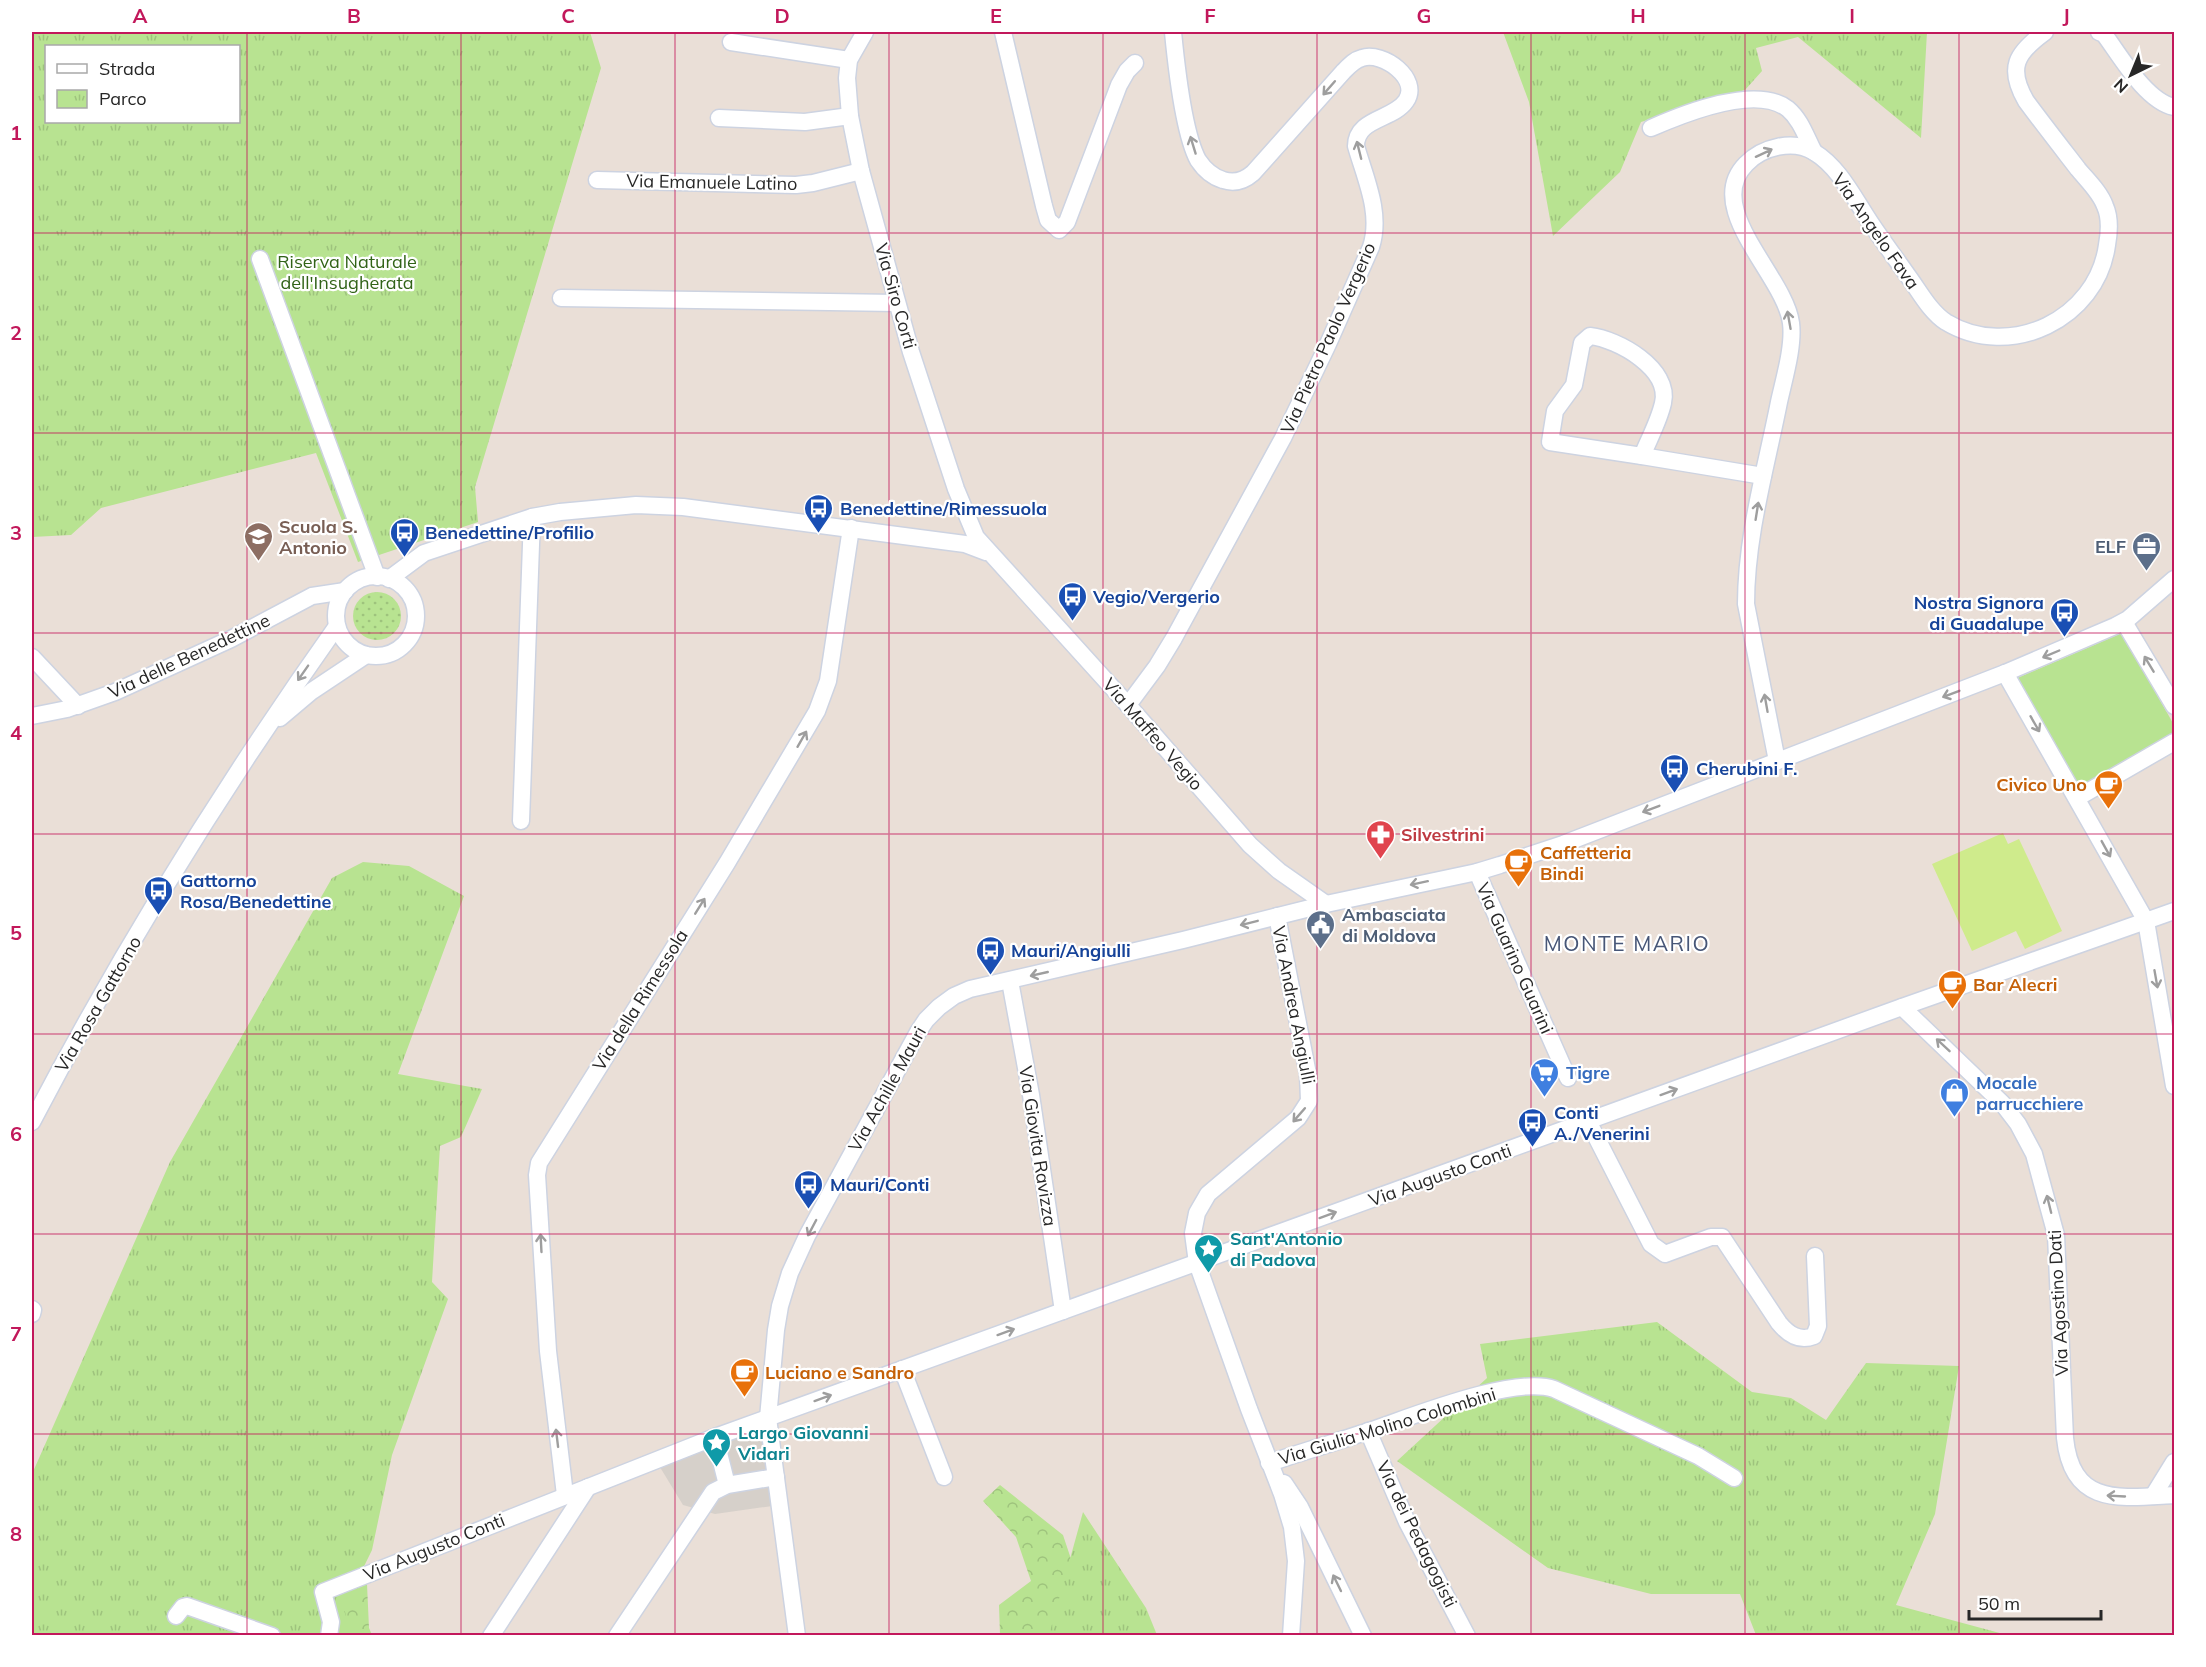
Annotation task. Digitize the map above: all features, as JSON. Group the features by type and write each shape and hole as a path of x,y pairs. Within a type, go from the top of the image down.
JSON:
{"street":[{"name":"Via Siro Corti","path":"865,32 849,60 847,78 850,116 861,171 897,303 956,489 976,537 989,554"},
{"path":"1004,32 1046,216 1059,230 1067,222 1119,86 1127,71 1135,63"},
{"name":"Via Pietro Paolo Vergerio","path":"1128,705 1157,666 1174,638 1283,438 1328,344 1375,233 1365,171 1356,146 1356,139 1361,130 1407,100 1407,84 1396,66 1380,58 1365,57 1357,60 1343,72 1254,173 1242,180 1228,181 1210,173 1196,155 1189,133 1173,32"},
{"name":"Via Angelo Fava","path":"1777,761 1746,604 1746,584 1763,477 1786,370 1791,322 1785,301 1738,218 1733,206 1732,188 1739,172 1764,151 1796,145 1814,152 1835,170 1920,293 1942,319 1972,333 2001,337 2028,334 2051,325 2075,308 2092,288 2105,259 2108,239 2105,206 2026,101 2018,86 2015,71 2019,56 2031,42 2045,32"},
{"path":"2102,32 2149,93 2161,102 2175,107"},
{"path":"731,42 849,60"},
{"path":"1651,128 1732,101 1757,99 1776,102 1787,108 1799,121 1814,152"},
{"path":"719,118 805,122 850,116"},
{"name":"Via Emanuele Latino","path":"597,180 802,185 861,171"},
{"path":"260,260 383,578"},
{"path":"561,298 897,303"},
{"path":"1642,456 1664,402 1659,377 1634,353 1600,338 1587,337 1581,344 1574,386 1555,411 1550,442 1763,477"},
{"path":"383,578 424,553 532,518 586,509 657,504 965,544 989,554"},
{"path":"521,821 532,518"},
{"name":"Via della Rimessola","path":"565,1496 548,1351 537,1175 539,1163 728,863 818,711 828,681 851,528"},
{"name":"Via Maffeo Vegio","path":"989,554 1128,705 1260,855 1298,886 1326,904"},
{"path":"383,578 401,585 410,596 416,613 414,627 404,645 391,653 383,656 366,655 350,646 337,626 338,604 345,591 361,579 383,578"},
{"name":"Via Achille Mauri","path":"797,1635 768,1418 777,1319 790,1272 849,1157 918,1032 931,1014 961,992 1326,904 1477,872 1561,838 1777,761 2005,673 2124,622 2175,579"},
{"name":"Via delle Benedettine","path":"32,716 78,706 116,692 231,639 312,596 345,591"},
{"path":"2124,622 2175,706"},
{"name":"Via Rosa Gattorno","path":"32,1122 95,1007 194,838 261,734 337,626"},
{"name":"Via Rosa Gattorno","path":"261,734 312,691 366,655"},
{"path":"32,657 78,706"},
{"path":"2005,673 2146,921 2174,1082"},
{"path":"2077,798 2175,742"},
{"name":"Via Guarino Guarini","path":"1477,872 1568,1078"},
{"name":"Via Augusto Conti","path":"329,1635 331,1622 323,1592 715,1437 1902,1007 2175,911"},
{"name":"Via Andrea Angiulli","path":"1269,1463 1197,1263 1194,1226 1204,1199 1214,1187 1298,1118 1309,1101 1308,1074 1277,916"},
{"name":"Via Giovita Ravizza","path":"1010,981 1031,1095 1063,1311"},
{"name":"Via Agostino Dati","path":"1902,1007 2002,1103 2018,1124 2034,1154 2056,1235 2065,1438 2072,1467 2085,1483 2103,1496 2175,1495"},
{"path":"1588,1121 1641,1228 1655,1249 1668,1253 1712,1237 1722,1237 1779,1323 1789,1333 1800,1338 1814,1336 1818,1326 1815,1256"},
{"path":"902,1369 944,1478"},
{"name":"Via Giulia Molino Colombini","path":"1269,1463 1449,1403 1514,1387 1540,1385 1554,1389 1698,1456 1734,1478"},
{"name":"Via dei Pedagogisti","path":"1368,1431 1407,1522 1467,1635"},
{"path":"715,1437 727,1485"},
{"path":"2152,1496 2175,1462"},
{"path":"1269,1463 1282,1494 1294,1538 1296,1574 1291,1635"},
{"path":"1269,1463 1300,1507 1363,1635"},
{"path":"617,1635 713,1492 727,1485 776,1477"},
{"path":"491,1635 588,1487"},
{"path":"176,1616 183,1607 189,1606 272,1635"}],"green space":[{"name":"Riserva Naturale dell'Insugherata","path":"32,32 590,32 601,68 475,487 478,522 358,562 316,453 101,508 71,535 32,537"},
{"path":"1503,32 1927,32 1921,138 1798,37 1756,48 1762,71 1745,90 1641,122 1620,172 1553,236 1529,102"},
{"path":"372,592 382,592 394,599 401,611 401,621 394,633 382,640 372,640 357,629 353,621 353,611 364,596"},
{"path":"2122,633 2174,725 2174,736 2080,789 2015,679"},
{"path":"2003,833 2008,844 2019,839 2062,931 2025,949 2016,931 1972,951 1932,864"},
{"path":"363,862 409,866 464,896 398,1074 482,1089 461,1137 440,1146 432,1282 448,1299 392,1455 372,1550 344,1607 352,1635 32,1636 32,1474 170,1162 332,878"},
{"path":"1657,1322 1752,1392 1791,1398 1826,1420 1866,1363 1959,1366 1935,1514 1896,1605 2007,1635 1756,1635 1740,1594 1651,1594 1548,1568 1397,1461 1487,1378 1480,1344"},
{"path":"1000,1485 1063,1535 1083,1595 1076,1635 1000,1635 999,1605 1031,1581 1016,1537 983,1501"},
{"path":"1083,1512 1146,1608 1157,1635 1049,1635"},
{"path":"367,1584 369,1628 372,1635 337,1635 334,1597"}],"shaded area":[{"name":"Largo Giovanni Vidari","path":"768,1418 779,1505 715,1514 683,1505 655,1459"}],"place":[{"name":"Benedettine/Rimessuola","path":"819,534"},
{"name":"Benedettine/Profilio","path":"404,558"},
{"name":"Scuola S. Antonio","path":"258,562"},
{"name":"ELF","path":"2147,572"},
{"name":"Vegio/Vergerio","path":"1072,622"},
{"name":"Nostra Signora di Guadalupe","path":"2065,638"},
{"name":"Cherubini F.","path":"1675,794"},
{"name":"Civico Uno","path":"2108,810"},
{"name":"Silvestrini","path":"1380,860"},
{"name":"Caffetteria Bindi","path":"1519,888"},
{"name":"Gattorno Rosa/Benedettine","path":"159,916"},
{"name":"Ambasciata di Moldova","path":"1321,950"},
{"name":"Mauri/Angiulli","path":"990,976"},
{"name":"Bar Alecri","path":"1952,1010"},
{"name":"Tigre","path":"1545,1098"},
{"name":"Mocale parrucchiere","path":"1955,1118"},
{"name":"Conti A./Venerini","path":"1533,1148"},
{"name":"Mauri/Conti","path":"809,1210"},
{"name":"Sant'Antonio di Padova","path":"1209,1274"},
{"name":"Luciano e Sandro","path":"744,1398"},
{"name":"Largo Giovanni Vidari","path":"717,1468"}],"district":[{"name":"MONTE MARIO","path":"1627,943"}]}
